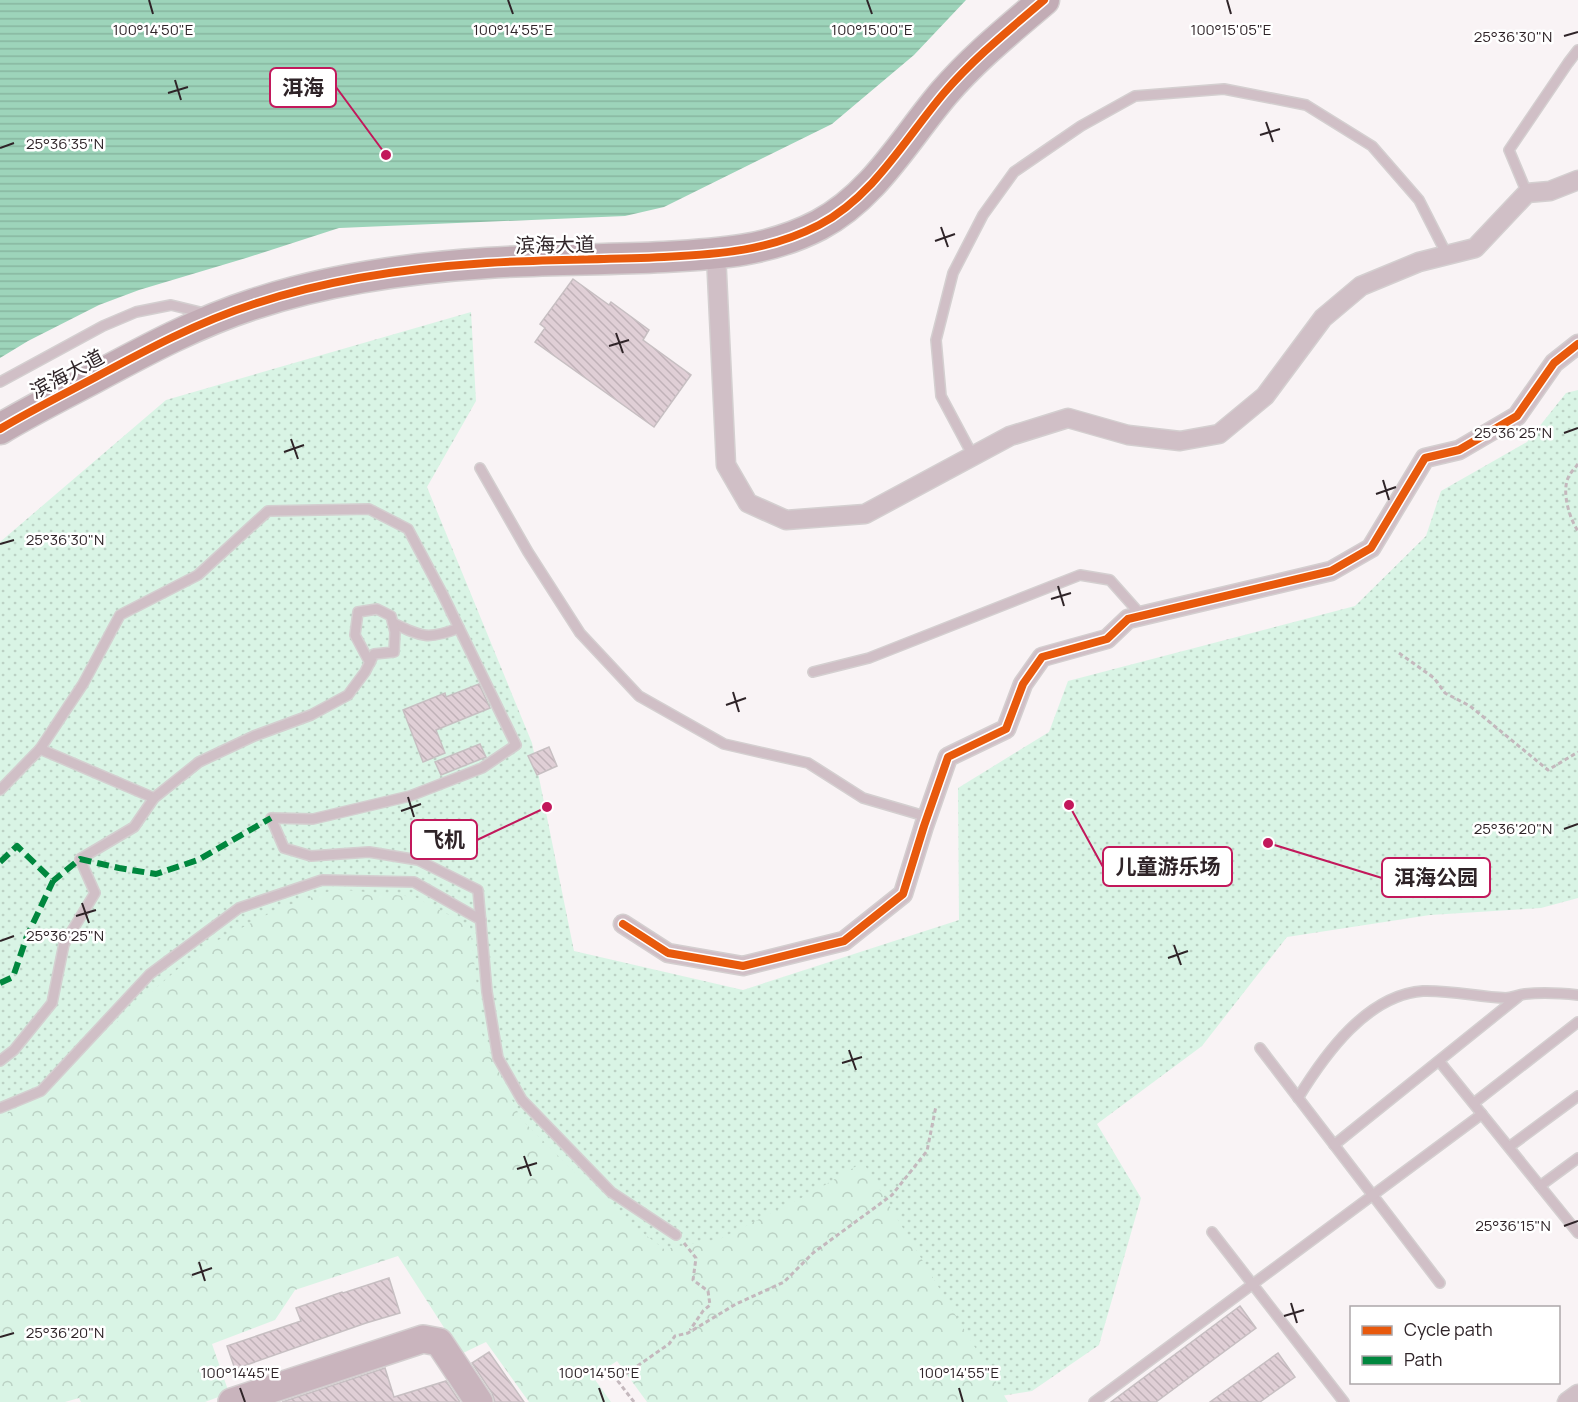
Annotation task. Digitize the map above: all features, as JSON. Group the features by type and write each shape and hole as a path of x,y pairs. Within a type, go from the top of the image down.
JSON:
{"main road":[{"name":"滨海大道","path":"0,429 157,344 219,316 291,293 397,272 488,263 716,254 775,244 810,230 839,213 868,187 888,166 924,118 964,71 1044,0"}],"street":[{"path":"716,254 726,465 748,503 786,520 865,514 1010,436 1068,418 1128,435 1180,441 1219,434 1265,396 1323,318 1361,286 1419,262 1475,248 1527,193 1550,191 1578,180"},
{"path":"623,924 668,953 743,966 844,941 903,894 948,757 1006,729 1023,684 1042,657 1107,639 1128,619 1331,571 1371,548 1425,458 1460,450 1517,416 1554,363 1578,344"},
{"path":"232,1402 423,1339 439,1342 479,1402"},
{"path":"1567,1402 1578,1394"}],"lane":[{"path":"1527,193 1509,150 1578,50"},
{"path":"973,456 941,396 936,339 953,273 983,215 1014,172 1081,126 1135,96 1224,89 1306,105 1372,146 1419,200 1447,255"},
{"path":"0,382 103,326 136,312 171,305 219,316"},
{"path":"480,468 528,552 580,633 639,696 724,744 808,763 863,798 928,817"},
{"path":"0,790 40,749 83,684 120,615 198,575 268,511 369,509 408,529 442,592 516,745 482,768 410,796 314,819 271,818 284,848 311,856 369,852 418,860 478,890 487,992 498,1058 522,1100 611,1192 676,1235"},
{"path":"813,672 869,658 1080,575 1110,580 1143,616"},
{"path":"0,1061 14,1050 52,1003 64,944 95,893 80,859 134,827 154,798 199,762 254,736 311,715 348,695 365,672 370,663 374,654 394,652 395,632 391,616 378,609 358,612 355,635 370,663"},
{"path":"393,623 417,635 439,636 459,628"},
{"path":"40,749 154,798"},
{"path":"0,1108 41,1090 150,974 239,908 322,880 414,882 481,920"},
{"path":"1298,1098 1320,1065 1345,1034 1369,1013 1398,997 1426,991 1506,998 1522,994 1544,993 1578,995"},
{"path":"1334,1145 1522,994"},
{"path":"1474,1103 1578,1022"},
{"path":"1260,1048 1440,1283"},
{"path":"1439,1061 1578,1232"},
{"path":"1509,1147 1578,1096"},
{"path":"1094,1402 1482,1114"},
{"path":"1540,1186 1578,1158"},
{"path":"1212,1232 1344,1402"}],"path":[{"path":"1578,464 1568,477 1565,498 1573,524 1578,531"},
{"path":"1399,653 1434,678 1444,693 1470,706 1548,770 1578,752"},
{"path":"634,1402 617,1380 669,1344 675,1336 688,1333 736,1304 784,1282 813,1253 892,1195 927,1151 936,1106"},
{"path":"676,1235 696,1258 693,1280 708,1291 710,1305 688,1333"}],"green space":[{"path":"471,312 476,401 427,487 532,743 574,951 743,990 959,920 958,788 1049,732 1068,681 1355,606 1426,536 1441,491 1527,442 1566,393 1578,390 1578,898 1541,908 1430,915 1287,937 1202,1046 1097,1124 1141,1198 1099,1345 1032,1391 963,1402 514,1205 0,1216 0,542 166,400"},
{"path":"336,889 415,897 470,926 483,1038 521,1119 614,1211 664,1249 720,1239 815,1191 863,1162 1008,1402 647,1402 617,1361 593,1377 611,1402 529,1402 486,1342 461,1354 398,1256 295,1290 275,1320 212,1344 229,1393 205,1402 81,1402 79,1398 65,1402 0,1402 0,1118 49,1091 111,1027 201,949 278,909"}],"shaded area":[{"path":"0,0 966,0 914,55 832,124 664,207 625,216 339,228 139,290 99,305 0,358"}],"building":[{"path":"573,279 609,305 611,302 649,330 643,340 691,375 654,427 535,342 545,328 540,324"},
{"path":"479,684 490,708 436,730 445,753 423,762 403,710 445,693 446,697"},
{"path":"480,744 486,757 441,775 435,762"},
{"path":"549,747 557,766 537,775 528,756"},
{"path":"389,1278 400,1313 235,1369 227,1346 301,1321 296,1308"},
{"path":"1240,1306 1256,1328 1156,1402 1111,1402"},
{"path":"489,1352 524,1402 495,1402 492,1393 472,1363"},
{"path":"1278,1353 1295,1377 1260,1402 1210,1402"},
{"path":"385,1368 394,1397 446,1381 460,1402 282,1402"}],"marked path":[{"path":"0,862 17,846 53,881 80,859 156,874 198,860 271,818"},
{"path":"0,983 13,977 27,936 53,881"}],"cycle path":[{"path":"0,429 173,337 233,311 282,295 369,276 458,265 664,257 744,250 800,234 839,213 856,199 888,165 955,80 1044,0"},
{"path":"623,924 668,953 743,966 844,941 903,894 948,757 1006,729 1023,684 1042,657 1107,639 1128,619 1331,571 1371,548 1425,458 1459,450 1517,416 1554,363 1578,344"}],"place":[{"name":"洱海","path":"386,155"},
{"name":"儿童游乐场","path":"1069,805"},
{"name":"飞机","path":"547,807"},
{"name":"洱海公园","path":"1268,843"}]}
